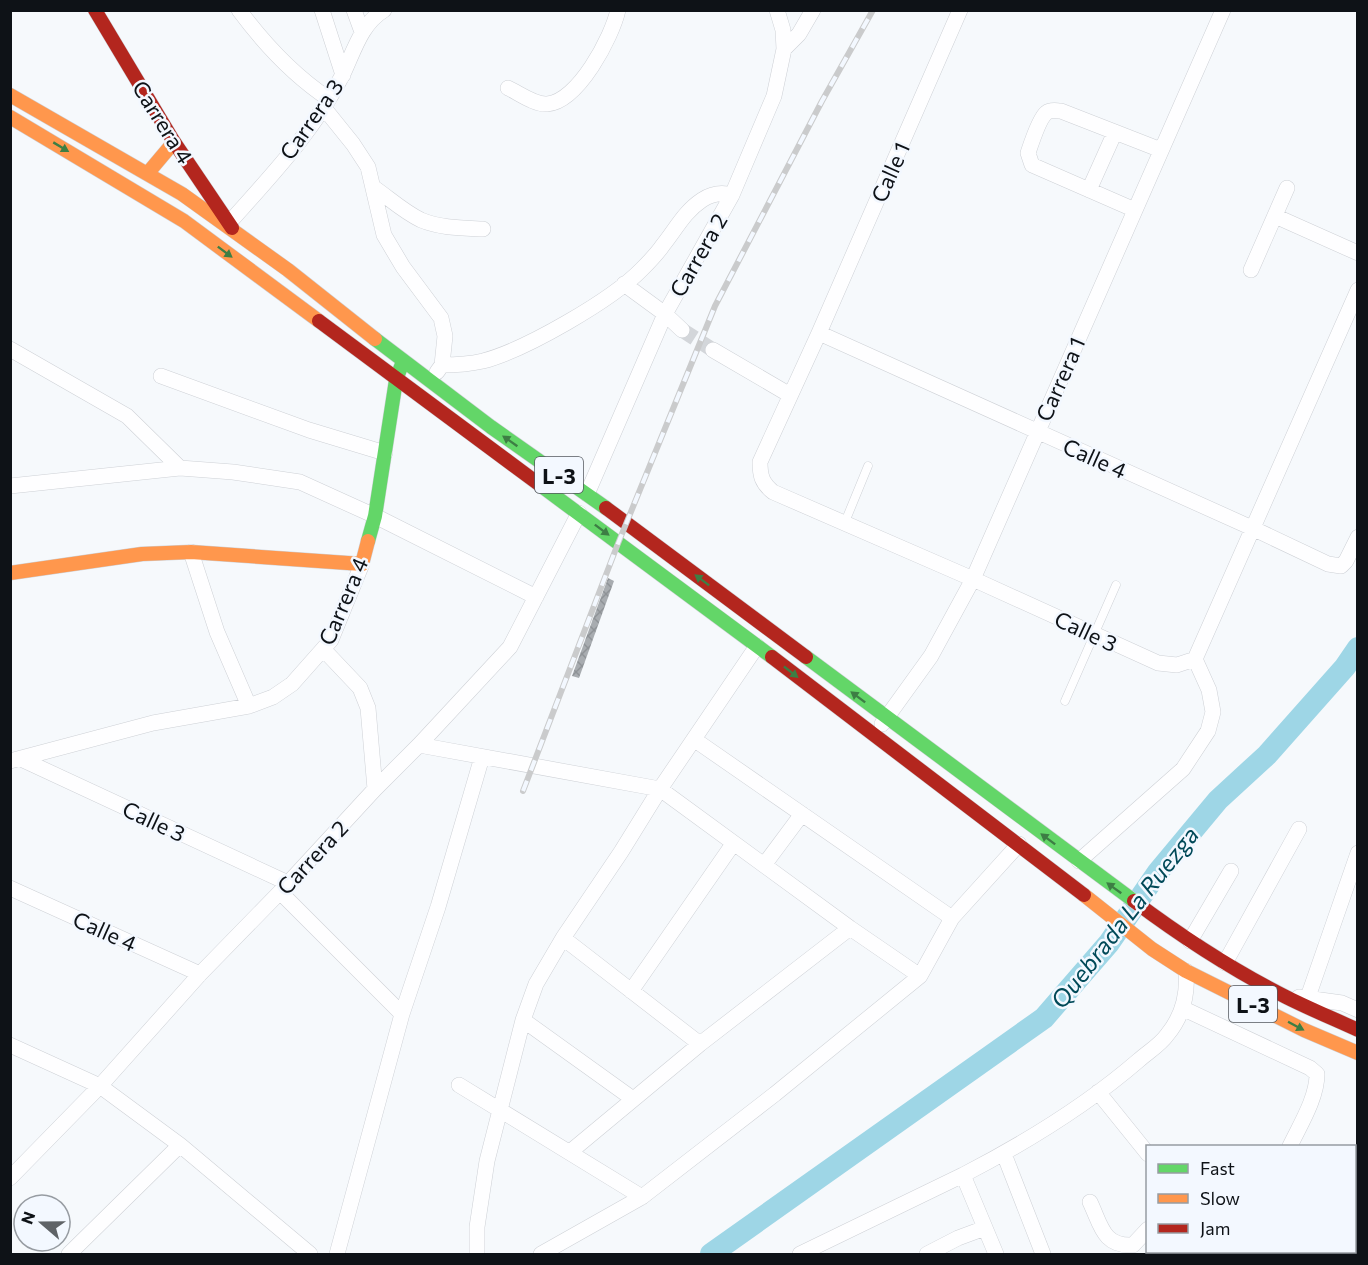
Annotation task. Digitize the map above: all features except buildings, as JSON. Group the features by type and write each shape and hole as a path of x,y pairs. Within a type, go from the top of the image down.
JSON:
{"main road":[{"name":"Carrera 4","path":"95,10 174,142 232,228"},
{"name":"L-3","path":"10,95 182,194 232,228 491,427 587,494 1095,874 1168,926 1226,963 1286,997 1358,1029"},
{"name":"L-3","path":"12,122 184,221 758,646 1019,844 1152,949 1186,971 1304,1030 1358,1053"},
{"path":"147,174 174,142"},
{"path":"184,221 182,194 185,157"},
{"name":"Carrera 4","path":"362,564 375,516 396,380 403,361"},
{"path":"10,573 142,554 191,552 362,564"}],"street":[{"path":"239,10 255,32 289,69 326,104 368,167 384,235 403,267 441,318 445,336 442,365 420,397"},
{"path":"322,10 343,75"},
{"path":"354,10 362,32"},
{"name":"Carrera 3","path":"232,228 326,104 343,75 362,32 373,17 384,10"},
{"path":"508,88 544,105 557,103 573,90 592,66 615,22 618,10"},
{"name":"Carrera 2","path":"587,494 665,314 732,195 774,96 784,49 783,30 777,10"},
{"path":"784,49 799,34 813,10"},
{"name":"Calle 1","path":"819,333 960,10"},
{"name":"Carrera 1","path":"875,736 931,656 973,579 1036,431 1223,10"},
{"path":"1135,210 1032,165 1028,153 1040,122 1045,113 1052,110 1061,111 1161,150"},
{"path":"1089,190 1115,132"},
{"path":"373,187 422,220 448,227 483,229"},
{"path":"1251,270 1287,188"},
{"path":"442,365 482,361 511,350 559,326 640,271 663,246 683,216 703,200 720,193 732,195"},
{"path":"1275,216 1358,253"},
{"path":"624,284 665,314 682,330"},
{"path":"1079,861 1182,770 1208,732 1213,712 1209,690 1195,659 1358,290"},
{"name":"Calle 3","path":"819,333 760,462 760,474 764,484 773,492 845,522 1158,663 1177,665 1195,659"},
{"name":"Calle 4","path":"819,333 1336,566 1341,566 1346,561 1358,537"},
{"path":"10,349 127,416 180,468"},
{"path":"713,350 790,395"},
{"path":"161,376 309,430 385,453"},
{"path":"10,486 180,468 233,472 300,482 375,516 536,597"},
{"name":"Carrera 2","path":"10,1178 100,1086 200,974 510,647 579,513"},
{"path":"191,552 218,632 249,706"},
{"name":"Carrera 4","path":"16,760 153,723 249,706 273,697 292,684 331,640 362,564"},
{"path":"477,1254 478,1216 487,1161 523,1020 536,984 563,938 660,789 758,646"},
{"path":"324,650 360,688 368,708 375,789"},
{"path":"695,740 952,918"},
{"path":"419,745 660,789 733,844 920,976"},
{"path":"337,1254 402,1014 438,907 482,757"},
{"name":"Calle 3","path":"16,760 284,887"},
{"path":"764,866 802,814"},
{"path":"1226,963 1299,829"},
{"path":"631,991 733,844"},
{"path":"541,1254 642,1197 775,1094 920,976 952,918 1019,844"},
{"path":"1308,998 1358,853"},
{"path":"1190,940 1231,871"},
{"path":"284,887 402,1014"},
{"name":"Calle 4","path":"10,888 200,974"},
{"path":"570,1152 700,1044 850,928"},
{"path":"563,938 700,1044"},
{"path":"800,1254 1004,1154 1114,1082 1166,1036 1186,996 1186,971"},
{"path":"1286,997 1342,1003 1358,1010"},
{"path":"1182,1008 1310,1068 1317,1074 1314,1093 1290,1145"},
{"path":"523,1020 633,1099"},
{"path":"10,1045 100,1086 180,1146 310,1254"},
{"path":"459,1085 642,1197"},
{"path":"1098,1092 1146,1152"},
{"path":"69,1254 180,1146"},
{"path":"1004,1154 1043,1254"},
{"path":"963,1174 996,1254"},
{"path":"1090,1202 1109,1240 1121,1246 1133,1245 1146,1231"},
{"path":"927,1254 958,1238 985,1228"}],"lane":[{"path":"845,522 868,466"},
{"path":"1065,701 1116,585"}],"waterway":[{"name":"Quebrada La Ruezga","path":"711,1254 1044,1018 1109,943 1158,872 1218,800 1267,755 1345,667 1358,648"}],"tunnel":[{"path":"682,330 713,350"}],"railway":[{"path":"523,791 617,546 715,306 822,101 873,10"}],"traffic: fast":[{"path":"375,339 491,427 606,508"},
{"path":"368,541 375,516 396,380 402,364"},
{"path":"540,485 772,657"},
{"path":"806,657 1134,901"}],"traffic: slow":[{"path":"10,95 182,194 288,270 375,339"},
{"path":"10,117 184,221 319,321"},
{"path":"147,174 174,142"},
{"path":"10,573 142,554 191,552 362,564 368,541"},
{"path":"1084,895 1152,949 1186,971 1304,1030 1358,1053"}],"traffic: jam":[{"path":"95,10 174,142 232,228"},
{"path":"319,321 540,485"},
{"path":"606,508 806,657"},
{"path":"772,657 1084,895"},
{"path":"1134,901 1189,940 1247,976 1358,1030"}]}
